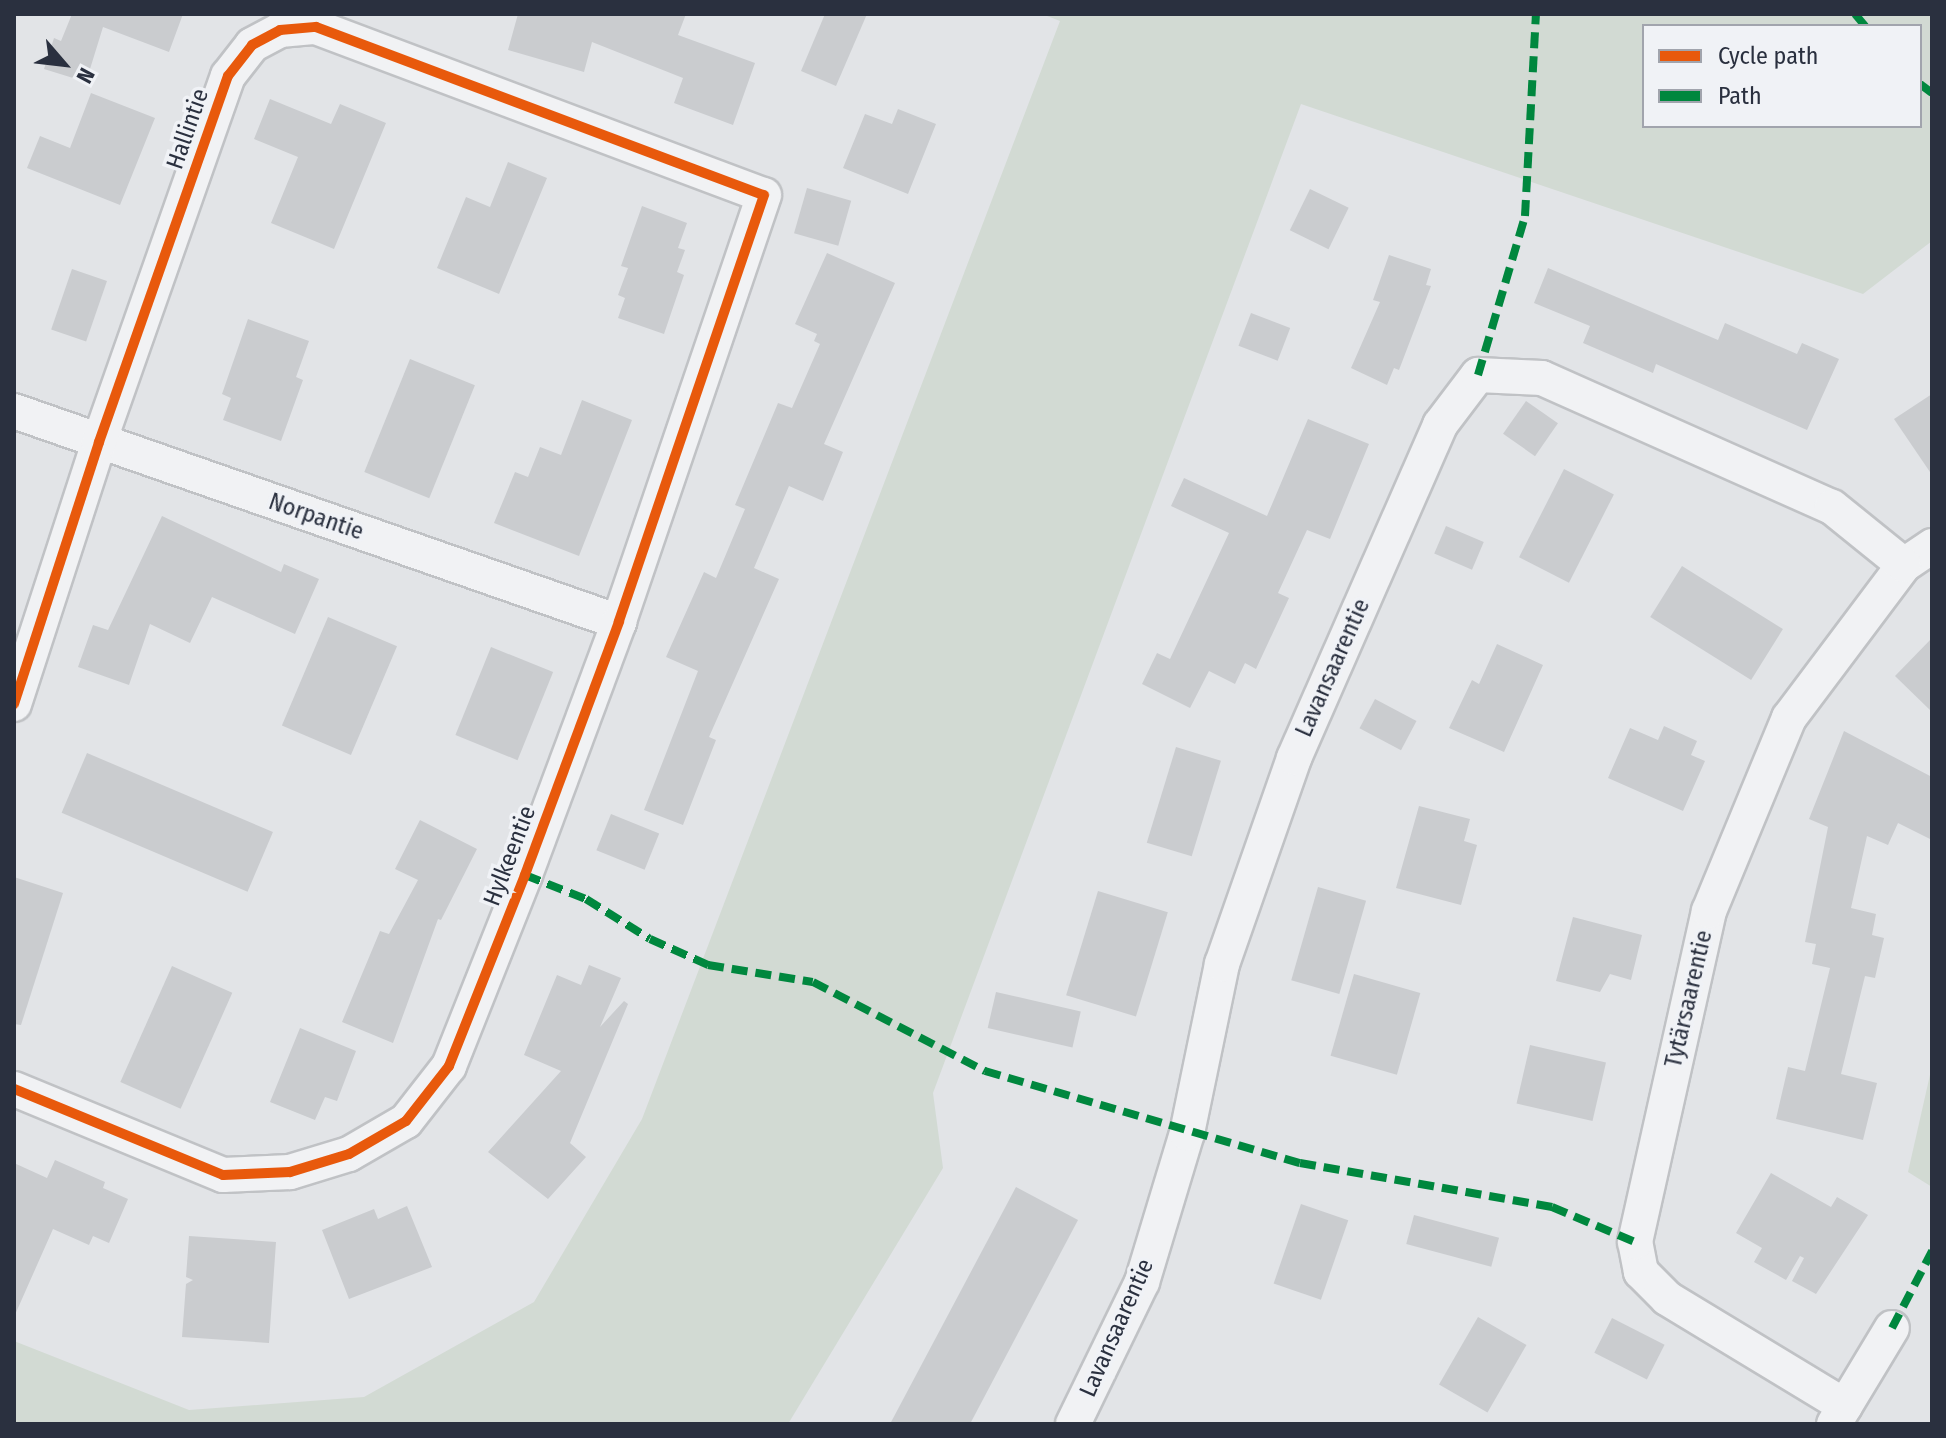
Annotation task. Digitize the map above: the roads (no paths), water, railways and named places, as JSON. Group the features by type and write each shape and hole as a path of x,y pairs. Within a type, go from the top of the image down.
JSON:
{"street":[{"name":"Hallintie","path":"14,704 99,442 228,76 252,45 280,30 316,27 764,195"},
{"name":"Hylkeentie","path":"14,1089 223,1175 290,1172 349,1154 406,1121 449,1066 619,622 764,195"},
{"name":"Lavansaarentie","path":"1073,1424 1142,1282 1187,1133 1222,964 1294,758 1440,425 1478,375 1542,378 1832,507 1918,556"},
{"name":"Norpantie","path":"14,411 619,622"},
{"name":"Tytärsaarentie","path":"1839,1415 1667,1298 1641,1272 1635,1242 1709,911 1789,718 1918,556"},
{"path":"1839,1415 1892,1328"}]}
